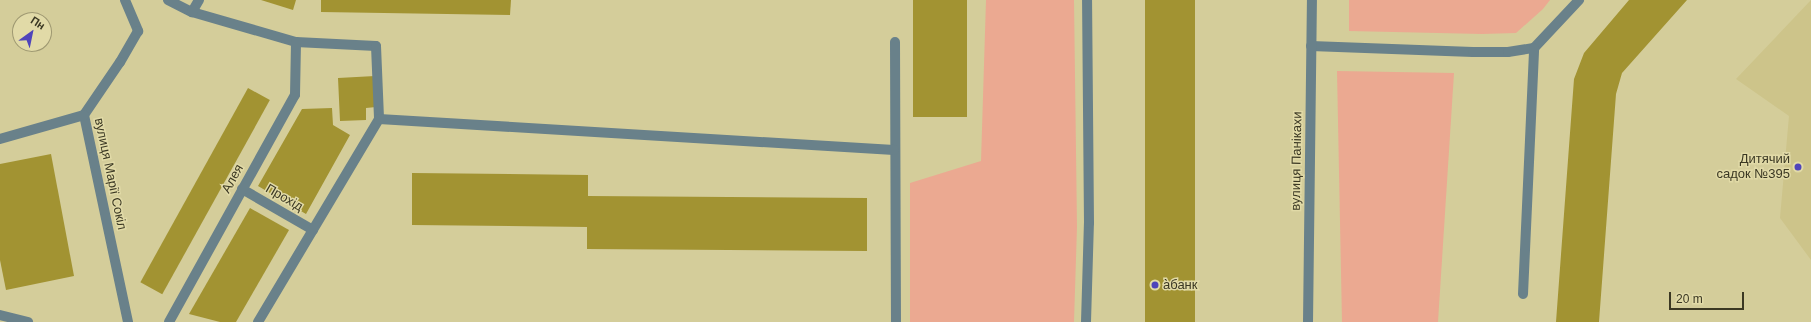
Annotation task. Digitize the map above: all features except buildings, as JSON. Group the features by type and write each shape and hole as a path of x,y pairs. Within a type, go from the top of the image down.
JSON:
{"street":[{"name":"вулиця Марії Сокіл","path":"125,0 138,31 120,62 84,114 128,322"},
{"path":"168,0 192,12 296,42 376,46 379,119 258,322"},
{"path":"192,12 199,0"},
{"path":"1086,322 1089,223 1087,0"},
{"name":"вулиця Панікахи","path":"1308,322 1312,0"},
{"path":"1311,46 1480,52 1508,52 1534,48 1579,0"},
{"name":"Алея","path":"169,322 295,95 296,42"},
{"path":"895,42 894,150 896,322"},
{"path":"1523,294 1534,48"},
{"path":"0,139 84,114"},
{"path":"379,119 894,150"},
{"name":"Прохід","path":"242,189 313,230"},
{"path":"0,315 28,322"}],"shaded area":[{"path":"986,0 1074,0 1077,227 1074,322 910,322 910,183 981,161"},
{"path":"1349,0 1550,0 1543,9 1516,33 1482,34 1349,31"},
{"name":"Дитячий садок №395","path":"1811,0 1811,260 1780,218 1789,116 1736,79"},
{"path":"1337,71 1454,73 1438,322 1342,322"}],"place":[{"name":"Дитячий садок №395","path":"1798,167"},
{"name":"а̀банк","path":"1155,285"}]}
